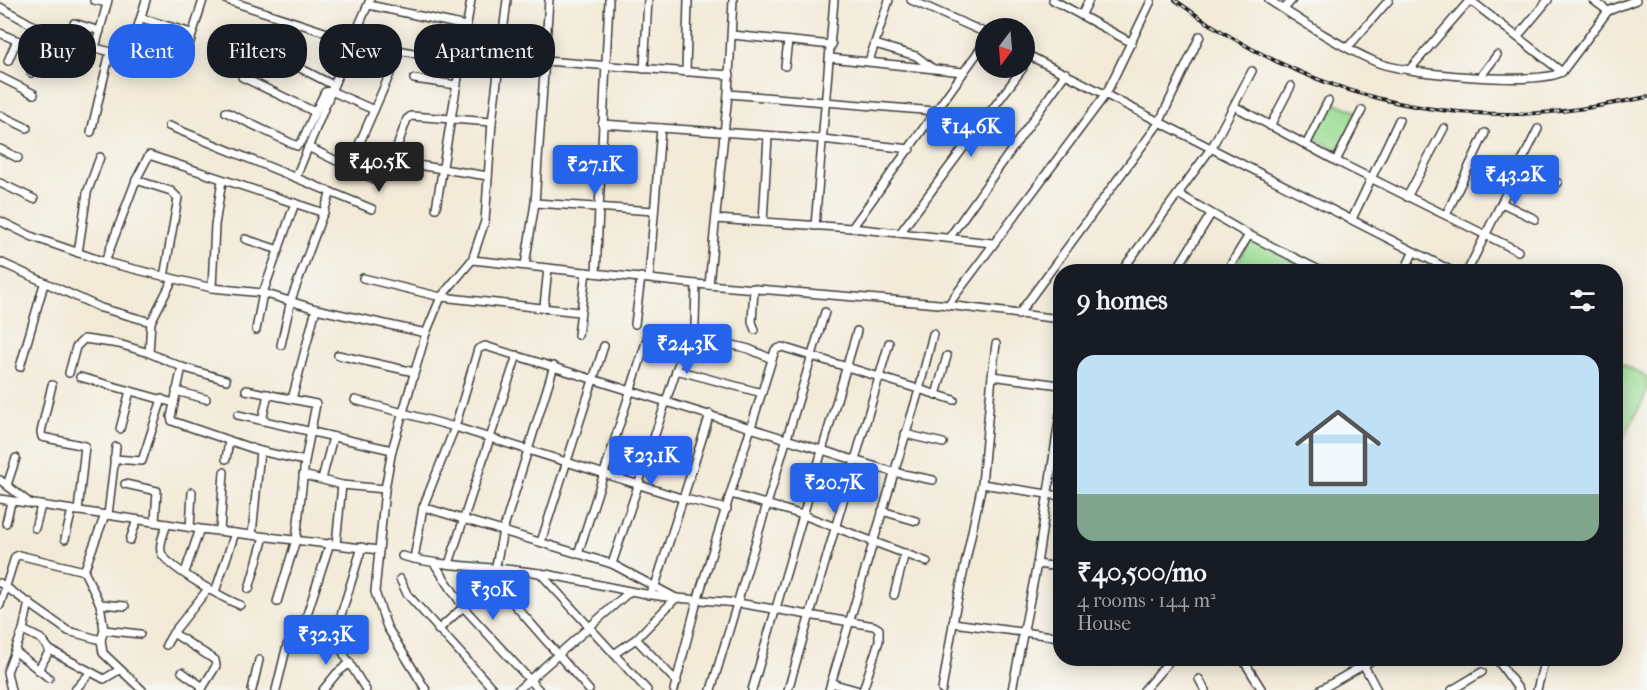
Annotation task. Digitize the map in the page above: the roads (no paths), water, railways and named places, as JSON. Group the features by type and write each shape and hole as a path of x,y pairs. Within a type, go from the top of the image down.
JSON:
{"street":[{"path":"93,0 107,2 95,48 108,51"},
{"path":"139,24 146,0"},
{"path":"195,24 203,0"},
{"path":"466,24 471,0"},
{"path":"503,24 505,0"},
{"path":"547,24 549,0"},
{"path":"596,273 609,0"},
{"path":"644,69 648,0"},
{"path":"686,72 688,0"},
{"path":"709,285 730,75 733,0"},
{"path":"816,226 834,0"},
{"path":"869,61 889,0"},
{"path":"911,0 975,28"},
{"path":"1053,0 1132,43"},
{"path":"1082,15 1089,0"},
{"path":"1269,0 1348,48 1377,62 1410,69 1521,78 1555,76 1562,72 1608,11 1636,0"},
{"path":"1284,9 1292,0"},
{"path":"1348,48 1389,0"},
{"path":"1410,69 1470,0 1562,72"},
{"path":"1518,36 1548,0"},
{"path":"1593,0 1608,11"},
{"path":"231,1 319,30"},
{"path":"948,305 1106,94 1151,1"},
{"path":"360,24 370,2 458,24"},
{"path":"0,8 30,24"},
{"path":"141,18 161,24"},
{"path":"74,23 100,31"},
{"path":"0,33 17,40 8,62"},
{"path":"732,35 832,45"},
{"path":"1055,264 1159,123 1200,36"},
{"path":"785,66 788,41"},
{"path":"875,44 916,56 932,68"},
{"path":"1482,76 1497,55"},
{"path":"852,228 975,56"},
{"path":"830,58 963,72"},
{"path":"1035,58 1437,264"},
{"path":"91,132 108,60"},
{"path":"555,62 730,75"},
{"path":"1126,264 1212,147 1252,70"},
{"path":"949,238 1066,73"},
{"path":"307,74 374,110"},
{"path":"0,77 34,94"},
{"path":"244,78 315,112"},
{"path":"297,177 336,78"},
{"path":"349,167 388,78"},
{"path":"436,207 453,119 458,78"},
{"path":"426,690 387,627 375,592 385,489 392,450 426,333 441,297 472,260 485,221 497,78"},
{"path":"525,265 535,203 544,78"},
{"path":"900,233 1015,78"},
{"path":"414,79 457,85"},
{"path":"1270,126 1291,86"},
{"path":"226,112 297,146 302,141 325,92 332,88"},
{"path":"728,94 826,100 935,111"},
{"path":"1306,145 1328,101"},
{"path":"1234,106 1336,161 1518,251"},
{"path":"1336,161 1362,110"},
{"path":"0,115 27,128"},
{"path":"308,147 378,181 387,175 407,119 411,116 492,122"},
{"path":"1352,219 1399,120"},
{"path":"602,124 822,139 910,149"},
{"path":"169,126 372,209"},
{"path":"635,324 645,277 654,211 661,128"},
{"path":"1407,197 1444,128"},
{"path":"1471,264 1538,129"},
{"path":"1446,215 1485,133"},
{"path":"763,222 768,136"},
{"path":"0,149 18,158"},
{"path":"105,262 136,180 149,155 324,213"},
{"path":"78,253 87,192 100,157"},
{"path":"391,161 488,176"},
{"path":"1520,165 1558,183"},
{"path":"136,180 171,191 178,198 164,277"},
{"path":"212,288 215,225 222,181"},
{"path":"0,183 34,199"},
{"path":"282,345 291,300 331,192"},
{"path":"1178,194 1249,235 1307,264"},
{"path":"256,330 263,293 295,203"},
{"path":"535,203 654,211"},
{"path":"1502,203 1535,219"},
{"path":"1180,264 1211,213"},
{"path":"716,219 852,228 993,243"},
{"path":"0,221 33,237 105,262 212,288 263,293 316,309 426,333"},
{"path":"1231,264 1249,235"},
{"path":"245,239 279,250"},
{"path":"1408,264 1413,253"},
{"path":"472,260 696,284 948,305 1053,318"},
{"path":"0,262 101,308 151,322"},
{"path":"1018,315 1053,267"},
{"path":"544,306 548,268"},
{"path":"578,335 585,272"},
{"path":"363,278 441,297 544,306 579,312"},
{"path":"149,354 151,322 173,279"},
{"path":"20,367 44,284"},
{"path":"695,324 696,284"},
{"path":"754,288 752,322 754,330"},
{"path":"292,399 316,309"},
{"path":"711,690 825,312"},
{"path":"752,690 857,331"},
{"path":"578,554 650,333"},
{"path":"856,690 830,686 919,390 933,334"},
{"path":"69,373 76,347 84,339 119,344 226,380"},
{"path":"709,339 749,348 772,359"},
{"path":"612,564 686,341"},
{"path":"788,690 889,343"},
{"path":"942,690 953,623 982,484 996,344"},
{"path":"414,559 423,507 455,427 478,349 484,346 893,472 933,480"},
{"path":"541,542 604,346"},
{"path":"674,690 697,601 775,350 782,347 954,400"},
{"path":"338,355 414,372"},
{"path":"449,564 517,356"},
{"path":"936,395 947,356"},
{"path":"438,630 493,580 503,531 554,366"},
{"path":"182,367 171,417 175,423 260,451 305,461"},
{"path":"676,370 762,393"},
{"path":"992,376 1053,384"},
{"path":"80,377 174,403"},
{"path":"52,385 41,432 42,437 85,446 75,511 65,539"},
{"path":"176,390 206,399"},
{"path":"246,390 316,404 305,461 296,540 278,602"},
{"path":"120,429 130,391"},
{"path":"262,421 268,394"},
{"path":"114,459 142,462 162,399"},
{"path":"355,400 567,460 639,485 727,510"},
{"path":"648,595 655,586 681,498 710,414"},
{"path":"238,415 392,450"},
{"path":"905,434 943,443"},
{"path":"321,479 333,437"},
{"path":"226,459 229,441"},
{"path":"116,447 107,515 84,571 100,604 104,630 101,640 103,653 142,690"},
{"path":"252,535 260,451"},
{"path":"7,485 16,458"},
{"path":"1012,690 1053,470"},
{"path":"220,531 224,472"},
{"path":"303,475 342,485 385,489"},
{"path":"0,480 32,505"},
{"path":"125,484 157,490 154,522"},
{"path":"982,484 1053,495"},
{"path":"303,627 333,543 342,485"},
{"path":"190,528 192,492"},
{"path":"731,494 803,514 927,562"},
{"path":"0,499 190,528 379,550"},
{"path":"6,523 11,502"},
{"path":"35,528 41,506"},
{"path":"423,507 612,564 676,598"},
{"path":"882,511 916,521"},
{"path":"130,540 137,520"},
{"path":"167,524 160,546 162,555 211,591 240,605"},
{"path":"185,572 200,529"},
{"path":"166,645 173,633 211,591 235,534"},
{"path":"249,590 264,537"},
{"path":"362,688 334,638 363,547"},
{"path":"894,595 905,553"},
{"path":"0,605 3,585 15,557 20,555 84,571"},
{"path":"402,556 434,563 540,573 628,593 738,603 850,620 874,626 881,634 863,690"},
{"path":"434,563 464,608 538,690"},
{"path":"1037,564 1053,566"},
{"path":"540,573 646,690"},
{"path":"400,579 407,594 494,690"},
{"path":"493,580 589,690"},
{"path":"3,585 68,631 101,640"},
{"path":"518,690 628,593"},
{"path":"614,654 636,639 676,598"},
{"path":"11,690 3,671 16,652 29,602"},
{"path":"100,604 125,606"},
{"path":"953,623 1053,636"},
{"path":"23,630 41,639 50,650 104,679 119,670"},
{"path":"104,630 140,634"},
{"path":"173,633 215,660 216,666 202,689 182,672"},
{"path":"636,639 677,682"},
{"path":"276,690 287,645"},
{"path":"38,670 50,650"},
{"path":"16,652 48,678"},
{"path":"252,690 259,660"},
{"path":"323,690 350,663"},
{"path":"1144,690 1165,666"},
{"path":"1247,666 1262,690"},
{"path":"1320,690 1356,666"},
{"path":"1364,666 1377,690"},
{"path":"1502,666 1519,690"},
{"path":"1537,690 1543,666"},
{"path":"1452,690 1482,672"},
{"path":"75,690 90,673"},
{"path":"1199,679 1205,690"}],"railway":[{"path":"1175,0 1252,49 1334,85 1376,98 1420,107 1465,112 1528,114 1579,109 1647,97"}]}
